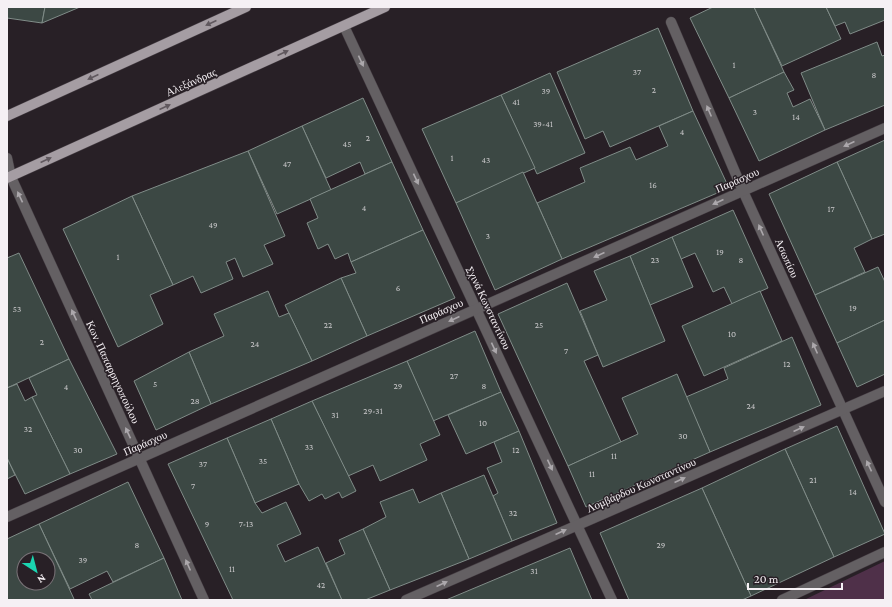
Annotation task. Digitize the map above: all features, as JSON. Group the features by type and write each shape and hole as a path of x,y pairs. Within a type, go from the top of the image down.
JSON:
{"main road":[{"path":"7,116 246,7"},
{"name":"Αλεξάνδρας","path":"9,177 385,7"}],"street":[{"name":"Ασωπίου","path":"671,22 743,191 885,502"},
{"name":"Σχινά Κωνσταντίνου","path":"344,26 612,600"},
{"name":"Παράσχου","path":"7,517 885,128"},
{"name":"Κων. Παπαρρηγοπούλου","path":"7,158 9,177 140,458 204,600"},
{"name":"Λομβάρδου Κωνσταντίνου","path":"406,600 885,391"},
{"path":"782,600 885,552"}],"shaded area":[{"path":"885,561 885,600 804,600"}],"building":[{"path":"7,7 45,7 42,23 7,18"},
{"path":"45,7 80,7 42,23"},
{"path":"713,7 754,7 784,72 729,98 690,18"},
{"path":"754,7 826,7 841,39 782,66"},
{"path":"826,7 885,7 885,20 850,34 845,22 835,26"},
{"path":"658,28 693,111 610,147 603,131 585,139 557,72"},
{"path":"877,42 882,56 885,55 885,105 825,130 801,73"},
{"path":"784,72 794,90 787,93 793,107 810,99 825,130 759,161 729,98"},
{"path":"550,73 585,153 537,174 501,95"},
{"path":"501,95 535,168 456,203 422,129"},
{"path":"363,98 392,162 365,174 360,162 326,178 302,126"},
{"path":"693,111 729,188 562,259 537,203 585,182 580,168 630,147 636,160 668,146 659,126"},
{"path":"302,126 331,190 277,214 248,151"},
{"path":"885,140 885,234 872,239 837,162"},
{"path":"248,151 285,236 264,245 273,264 243,277 235,258 226,262 233,279 201,293 193,276 173,285 132,196"},
{"path":"392,162 423,230 351,262 348,253 335,259 328,244 318,249 307,223 318,218 310,199"},
{"path":"837,162 872,239 854,248 865,272 815,295 769,194"},
{"path":"523,172 562,259 495,290 456,203"},
{"path":"132,196 173,285 150,295 163,324 118,347 63,229"},
{"path":"733,210 768,288 732,304 724,287 713,292 695,253 681,259 672,237"},
{"path":"423,230 455,298 367,336 341,278 356,273 351,262"},
{"path":"672,237 693,287 650,305 630,256"},
{"path":"19,253 69,359 7,388 7,258"},
{"path":"630,256 665,341 603,367 580,311 607,300 594,271"},
{"path":"878,267 885,282 885,320 837,343 815,295"},
{"path":"341,278 367,336 312,361 285,305"},
{"path":"567,283 598,355 584,361 621,442 568,466 498,314"},
{"path":"268,291 279,317 289,313 312,361 211,404 189,352 224,336 214,314"},
{"path":"760,291 782,341 704,376 682,326"},
{"path":"885,320 885,374 857,387 837,343"},
{"path":"475,331 501,392 433,421 407,361"},
{"path":"792,337 821,405 710,452 686,397 728,379 724,368"},
{"path":"189,352 211,404 156,430 134,381"},
{"path":"69,359 117,454 70,474 32,397 37,395 29,378"},
{"path":"407,361 440,435 420,444 427,460 380,481 373,465 348,476 312,401"},
{"path":"677,374 710,452 586,507 568,466 638,434 622,398"},
{"path":"17,384 25,401 32,397 70,474 25,494 7,458 7,388"},
{"path":"501,392 519,431 466,454 448,415"},
{"path":"312,401 356,491 342,498 339,492 325,499 322,494 309,501 299,484 271,419"},
{"path":"271,419 299,484 255,503 227,438"},
{"path":"837,426 885,534 834,557 785,449"},
{"path":"519,431 557,523 512,541 493,496 498,493 487,468 502,462 494,442"},
{"path":"227,438 255,503 262,513 286,502 301,534 277,545 285,562 318,547 342,600 233,600 168,464"},
{"path":"785,449 834,557 751,596 702,488"},
{"path":"7,458 15,475 7,479"},
{"path":"484,475 512,541 469,559 441,493"},
{"path":"128,482 164,558 113,582 107,571 70,589 56,560 56,551 52,551 39,524"},
{"path":"702,488 751,596 742,600 629,600 600,533"},
{"path":"413,489 419,503 441,493 469,559 390,590 363,529 386,517 380,502"},
{"path":"39,524 52,551 16,551 16,591 56,591 56,560 74,599 7,600 7,539"},
{"path":"363,529 390,590 365,600 342,600 326,563 345,554 339,540"},
{"path":"570,548 592,600 446,600"},
{"path":"164,558 182,600 92,600 89,594"}]}
